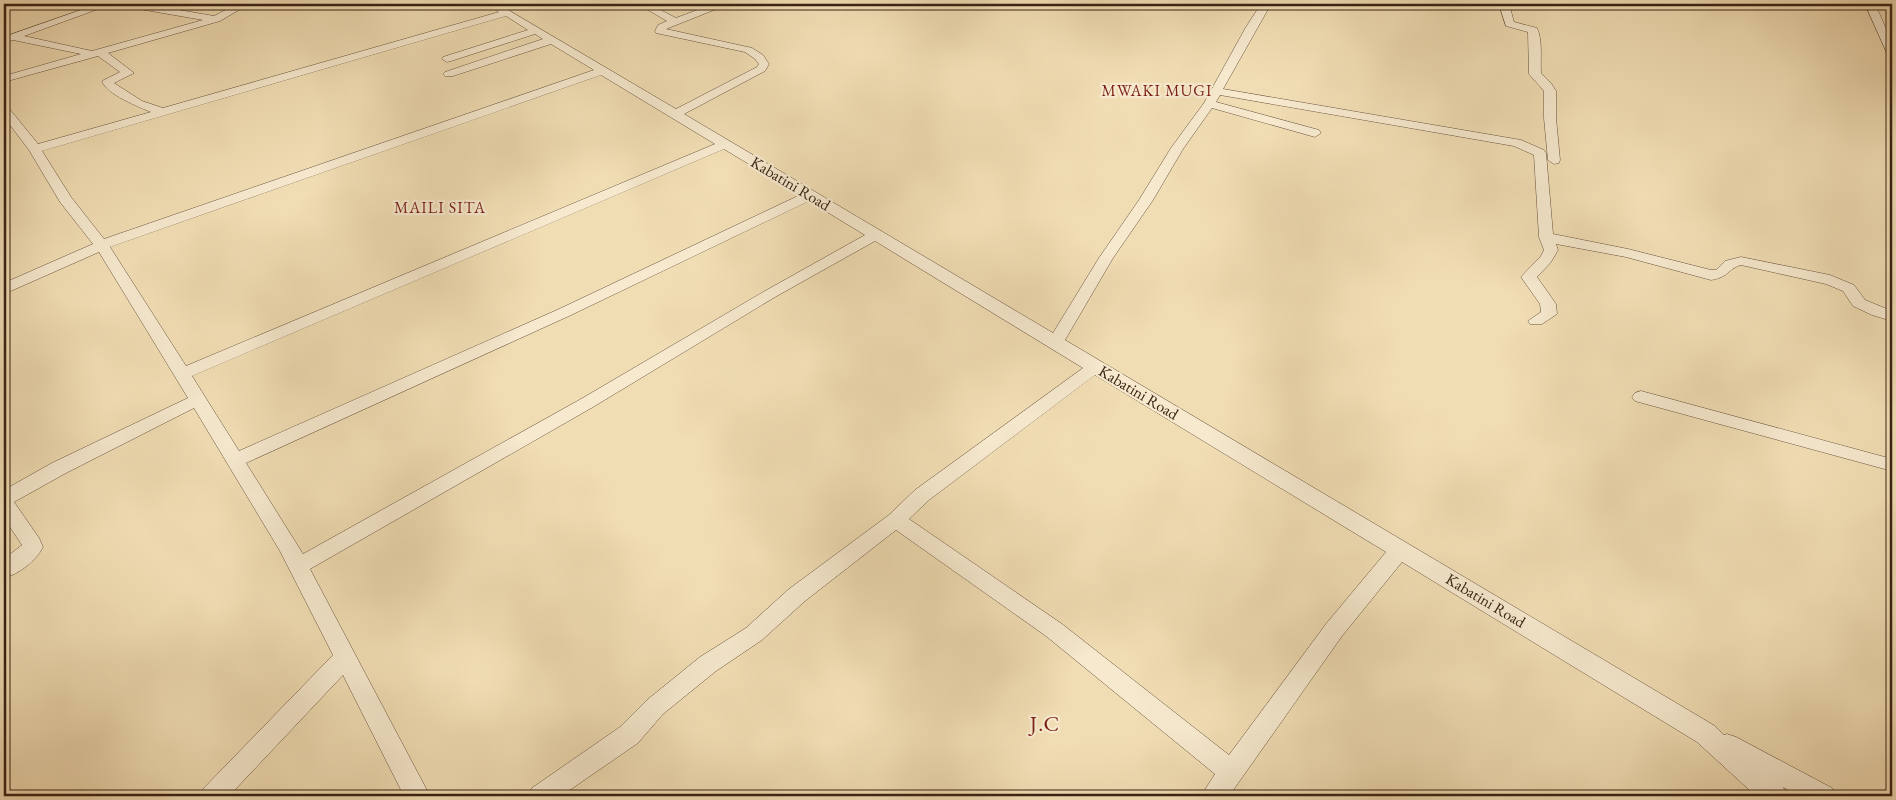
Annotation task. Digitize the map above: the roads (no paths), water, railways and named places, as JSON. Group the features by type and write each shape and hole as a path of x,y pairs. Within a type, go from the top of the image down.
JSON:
{"street":[{"path":"7,38 107,4"},
{"path":"128,4 216,19"},
{"path":"4,79 216,19 244,4"},
{"name":"Kabatini Road","path":"492,4 1097,366 1706,734 1774,796"},
{"path":"675,114 761,69 764,64 748,50 660,30 662,27 722,4"},
{"path":"1109,4 1177,4"},
{"path":"1056,342 1106,258 1146,200 1177,148 1209,104 1251,27 1266,4"},
{"path":"1504,4 1510,24 1533,30 1535,74 1550,91 1550,118 1554,160"},
{"path":"1870,4 1892,53"},
{"path":"648,7 676,22"},
{"path":"35,149 507,13"},
{"path":"447,59 537,30"},
{"path":"7,38 95,52 128,72 108,81 109,84 138,103 162,112"},
{"path":"449,74 552,40"},
{"path":"4,289 102,246 604,70"},
{"path":"1216,91 1517,143 1540,153 1546,237 1551,250 1547,261 1533,270 1529,277 1548,304 1549,314 1536,321"},
{"path":"213,99 227,110"},
{"path":"1209,104 1315,133"},
{"path":"4,109 35,149 65,199 102,246 236,460 299,566 417,796"},
{"path":"183,374 641,178 726,144"},
{"path":"236,460 345,409 508,338 811,195"},
{"path":"299,566 595,398 770,294 876,235"},
{"path":"1546,237 1584,246 1628,253 1711,275 1720,274 1730,264 1742,261 1830,280 1849,288 1859,304 1868,309 1892,316"},
{"path":"541,796 629,735 655,707 708,664 754,634 797,595 896,520 922,495 1097,366"},
{"path":"1641,397 1892,465"},
{"path":"4,570 27,554 33,547 5,505 6,497 59,468 199,399"},
{"path":"896,520 1054,630 1230,771"},
{"path":"1214,796 1230,771 1339,622 1401,549"},
{"path":"213,796 345,656"},
{"path":"1706,734 1824,796"}],"district":[{"name":"MWAKI MUGI","path":"1157,90"},
{"name":"MAILI SITA","path":"440,207"},
{"name":"J.C","path":"1045,723"}]}
